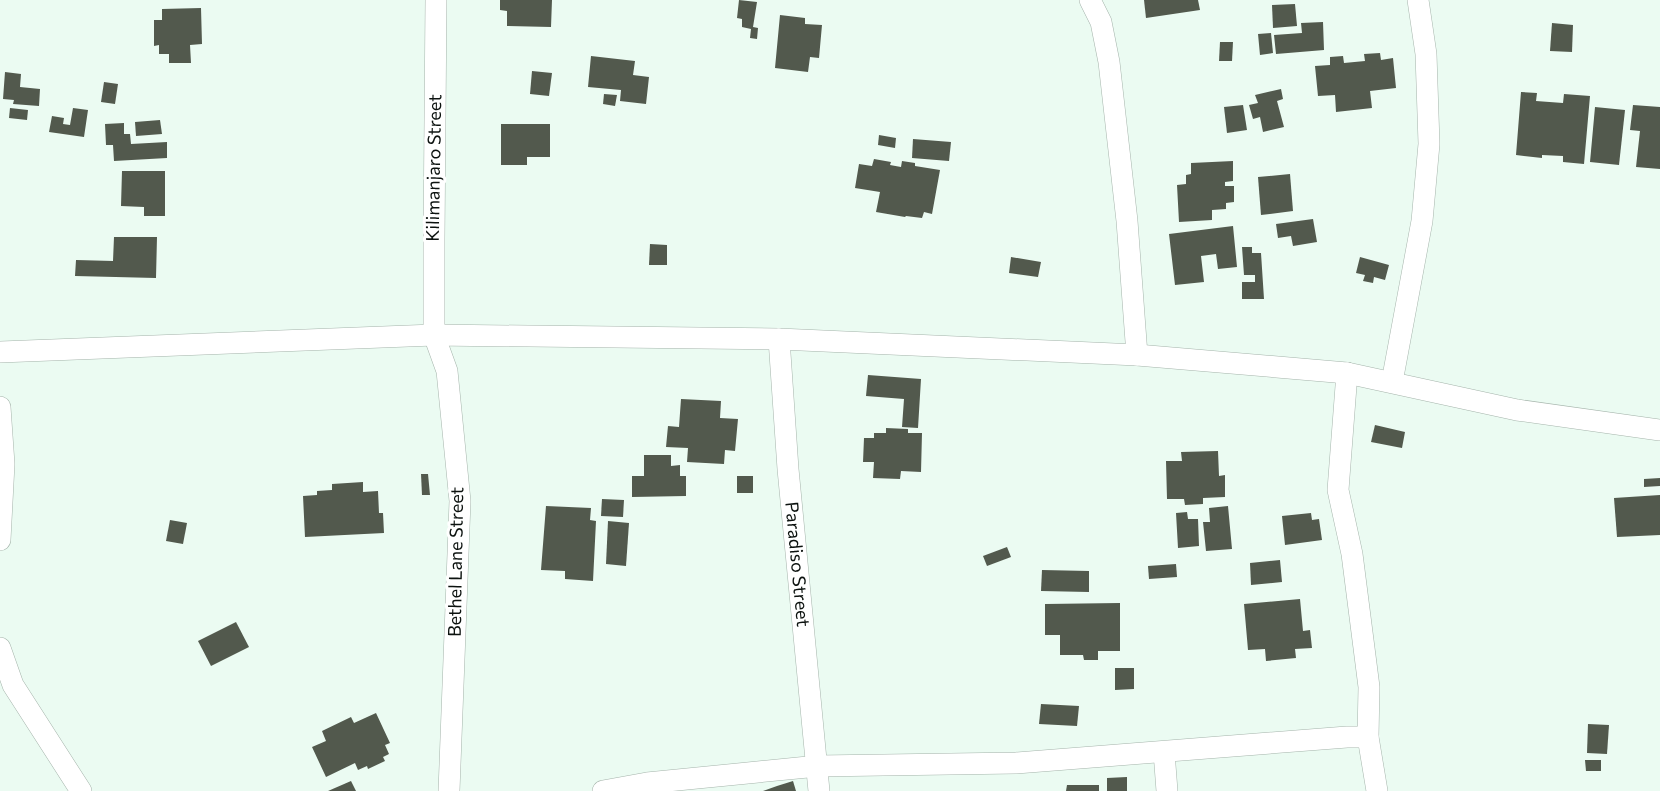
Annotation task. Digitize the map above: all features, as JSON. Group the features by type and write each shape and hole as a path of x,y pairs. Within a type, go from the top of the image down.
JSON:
{"street":[{"name":"Kilimanjaro Street","path":"434,335 436,0"},
{"path":"1090,0 1101,21 1109,62 1127,221 1137,355"},
{"path":"1392,382 1422,221 1429,144 1426,54 1419,0"},
{"path":"0,352 434,335 779,339 1137,355 1347,373 1516,410 1660,430"},
{"name":"Bethel Lane Street","path":"434,335 447,371 460,501 449,791"},
{"name":"Paradiso Street","path":"779,339 788,469 819,791"},
{"path":"1347,373 1338,490 1355,576 1369,687 1368,737 1377,791"},
{"path":"0,407 4,464 0,540"},
{"path":"0,648 13,685 81,791"},
{"path":"603,791 647,783 818,766 1016,763 1368,737"},
{"path":"1164,752 1167,791"}],"building":[{"path":"500,0 552,0 551,27 507,26 507,11 500,10"},
{"path":"739,0 757,2 753,27 758,28 757,39 750,38 751,29 742,27 742,19 737,18"},
{"path":"1144,0 1198,0 1200,10 1146,18"},
{"path":"1295,4 1297,26 1273,28 1272,5"},
{"path":"201,8 202,44 190,45 191,63 169,63 169,54 159,54 159,45 154,46 154,20 162,20 162,9"},
{"path":"780,15 805,18 805,24 822,25 819,58 810,57 808,72 775,68"},
{"path":"1323,22 1324,50 1276,54 1274,35 1302,33 1301,23"},
{"path":"1552,23 1573,25 1572,52 1550,51"},
{"path":"1271,33 1273,53 1260,55 1258,34"},
{"path":"1220,42 1233,42 1232,61 1219,61"},
{"path":"1380,53 1381,60 1393,58 1396,88 1370,91 1372,108 1336,112 1335,95 1318,96 1315,66 1330,65 1330,57 1343,56 1344,63 1365,61 1364,54"},
{"path":"591,56 635,61 633,75 649,77 646,104 620,101 621,90 588,87"},
{"path":"532,71 552,73 549,96 530,94"},
{"path":"5,72 21,74 20,87 40,89 39,106 13,104 14,100 3,99"},
{"path":"104,82 118,84 115,104 101,102"},
{"path":"1281,89 1283,99 1277,101 1284,127 1263,132 1260,117 1253,119 1249,105 1258,103 1255,95"},
{"path":"1521,92 1537,93 1536,101 1563,103 1564,94 1590,96 1584,164 1563,162 1563,156 1542,155 1542,158 1516,155"},
{"path":"604,94 617,95 615,106 603,104"},
{"path":"1243,105 1247,130 1227,133 1224,107"},
{"path":"1633,105 1660,107 1660,169 1636,167 1640,131 1630,130"},
{"path":"1595,107 1625,110 1619,165 1590,162"},
{"path":"10,108 28,110 27,120 9,118"},
{"path":"73,108 88,110 84,137 49,132 52,116 64,118 63,124 70,125"},
{"path":"160,120 162,134 136,136 135,122"},
{"path":"124,123 124,134 130,134 131,144 167,142 167,158 114,161 113,145 106,145 105,124"},
{"path":"501,124 550,124 550,157 527,157 527,165 501,165"},
{"path":"879,135 896,138 895,148 878,145"},
{"path":"913,139 951,142 949,161 912,158"},
{"path":"874,159 891,162 890,165 901,167 902,161 915,163 915,166 940,170 932,214 924,212 922,218 876,212 880,192 855,188 859,164 872,166"},
{"path":"1233,161 1233,181 1225,182 1225,186 1234,186 1234,202 1226,203 1226,209 1212,210 1212,220 1179,222 1177,185 1186,184 1186,175 1191,174 1191,163"},
{"path":"122,171 165,171 165,216 144,216 144,207 121,206"},
{"path":"1290,174 1293,211 1261,215 1258,177"},
{"path":"1313,219 1317,242 1293,246 1291,236 1278,238 1276,224"},
{"path":"1233,226 1237,267 1218,269 1216,254 1201,256 1204,282 1175,285 1169,234"},
{"path":"114,237 157,237 156,278 75,276 76,260 113,261"},
{"path":"650,244 667,245 667,265 649,265"},
{"path":"1242,247 1252,247 1252,253 1261,253 1264,299 1242,299 1242,282 1255,282 1255,275 1244,275"},
{"path":"1011,257 1041,262 1038,277 1009,273"},
{"path":"1360,257 1389,265 1385,280 1374,277 1373,283 1363,281 1365,275 1356,273"},
{"path":"868,375 921,379 918,428 902,427 904,399 866,396"},
{"path":"681,399 721,401 720,418 738,419 735,451 725,450 724,464 687,462 688,448 666,447 668,426 679,427"},
{"path":"1375,425 1405,432 1402,448 1371,442"},
{"path":"886,428 908,429 908,433 922,433 921,472 901,471 900,479 873,478 874,462 863,462 864,438 874,438 874,433 886,433"},
{"path":"1218,451 1219,476 1225,475 1225,497 1203,498 1203,504 1185,505 1184,499 1167,499 1166,461 1182,461 1181,452"},
{"path":"644,455 671,455 671,466 680,465 680,476 686,476 686,496 632,497 632,476 644,476"},
{"path":"421,474 428,474 430,495 422,495"},
{"path":"737,476 753,476 753,493 737,493"},
{"path":"1660,478 1660,486 1644,487 1644,479"},
{"path":"363,482 363,492 378,491 379,513 383,513 384,533 305,537 303,496 317,495 317,491 332,490 332,484"},
{"path":"1660,495 1660,535 1617,537 1614,498"},
{"path":"602,499 624,500 623,517 601,516"},
{"path":"546,506 591,508 590,520 596,521 593,581 565,579 565,571 541,570"},
{"path":"1228,506 1232,549 1206,551 1203,522 1210,522 1209,508"},
{"path":"1187,512 1188,519 1198,519 1199,546 1178,548 1176,513"},
{"path":"1311,513 1312,520 1319,519 1322,540 1285,545 1282,516"},
{"path":"170,520 187,523 183,544 166,541"},
{"path":"608,521 629,523 626,566 606,564"},
{"path":"1007,547 1011,557 987,566 983,556"},
{"path":"1280,560 1282,582 1251,585 1250,563"},
{"path":"1176,564 1177,577 1149,579 1148,566"},
{"path":"1042,570 1089,571 1089,592 1041,591"},
{"path":"1300,599 1303,631 1310,630 1312,648 1295,649 1296,658 1266,661 1265,649 1248,650 1244,604"},
{"path":"1120,603 1120,651 1098,651 1098,660 1084,660 1083,655 1060,655 1060,635 1045,635 1045,604"},
{"path":"236,622 249,647 211,666 198,641"},
{"path":"1115,668 1134,668 1134,689 1115,690"},
{"path":"1041,704 1079,706 1077,726 1039,724"},
{"path":"376,713 390,743 385,745 389,754 383,757 385,761 368,769 367,766 358,770 355,763 326,777 312,747 326,741 322,731 351,717 354,723"},
{"path":"1588,724 1609,725 1607,754 1587,753"},
{"path":"1585,760 1601,760 1601,771 1586,771"},
{"path":"1127,777 1127,791 1107,791 1107,778"},
{"path":"351,781 356,791 328,791"},
{"path":"793,781 796,791 763,791 777,786"},
{"path":"1067,785 1099,785 1099,791 1066,791"}]}
